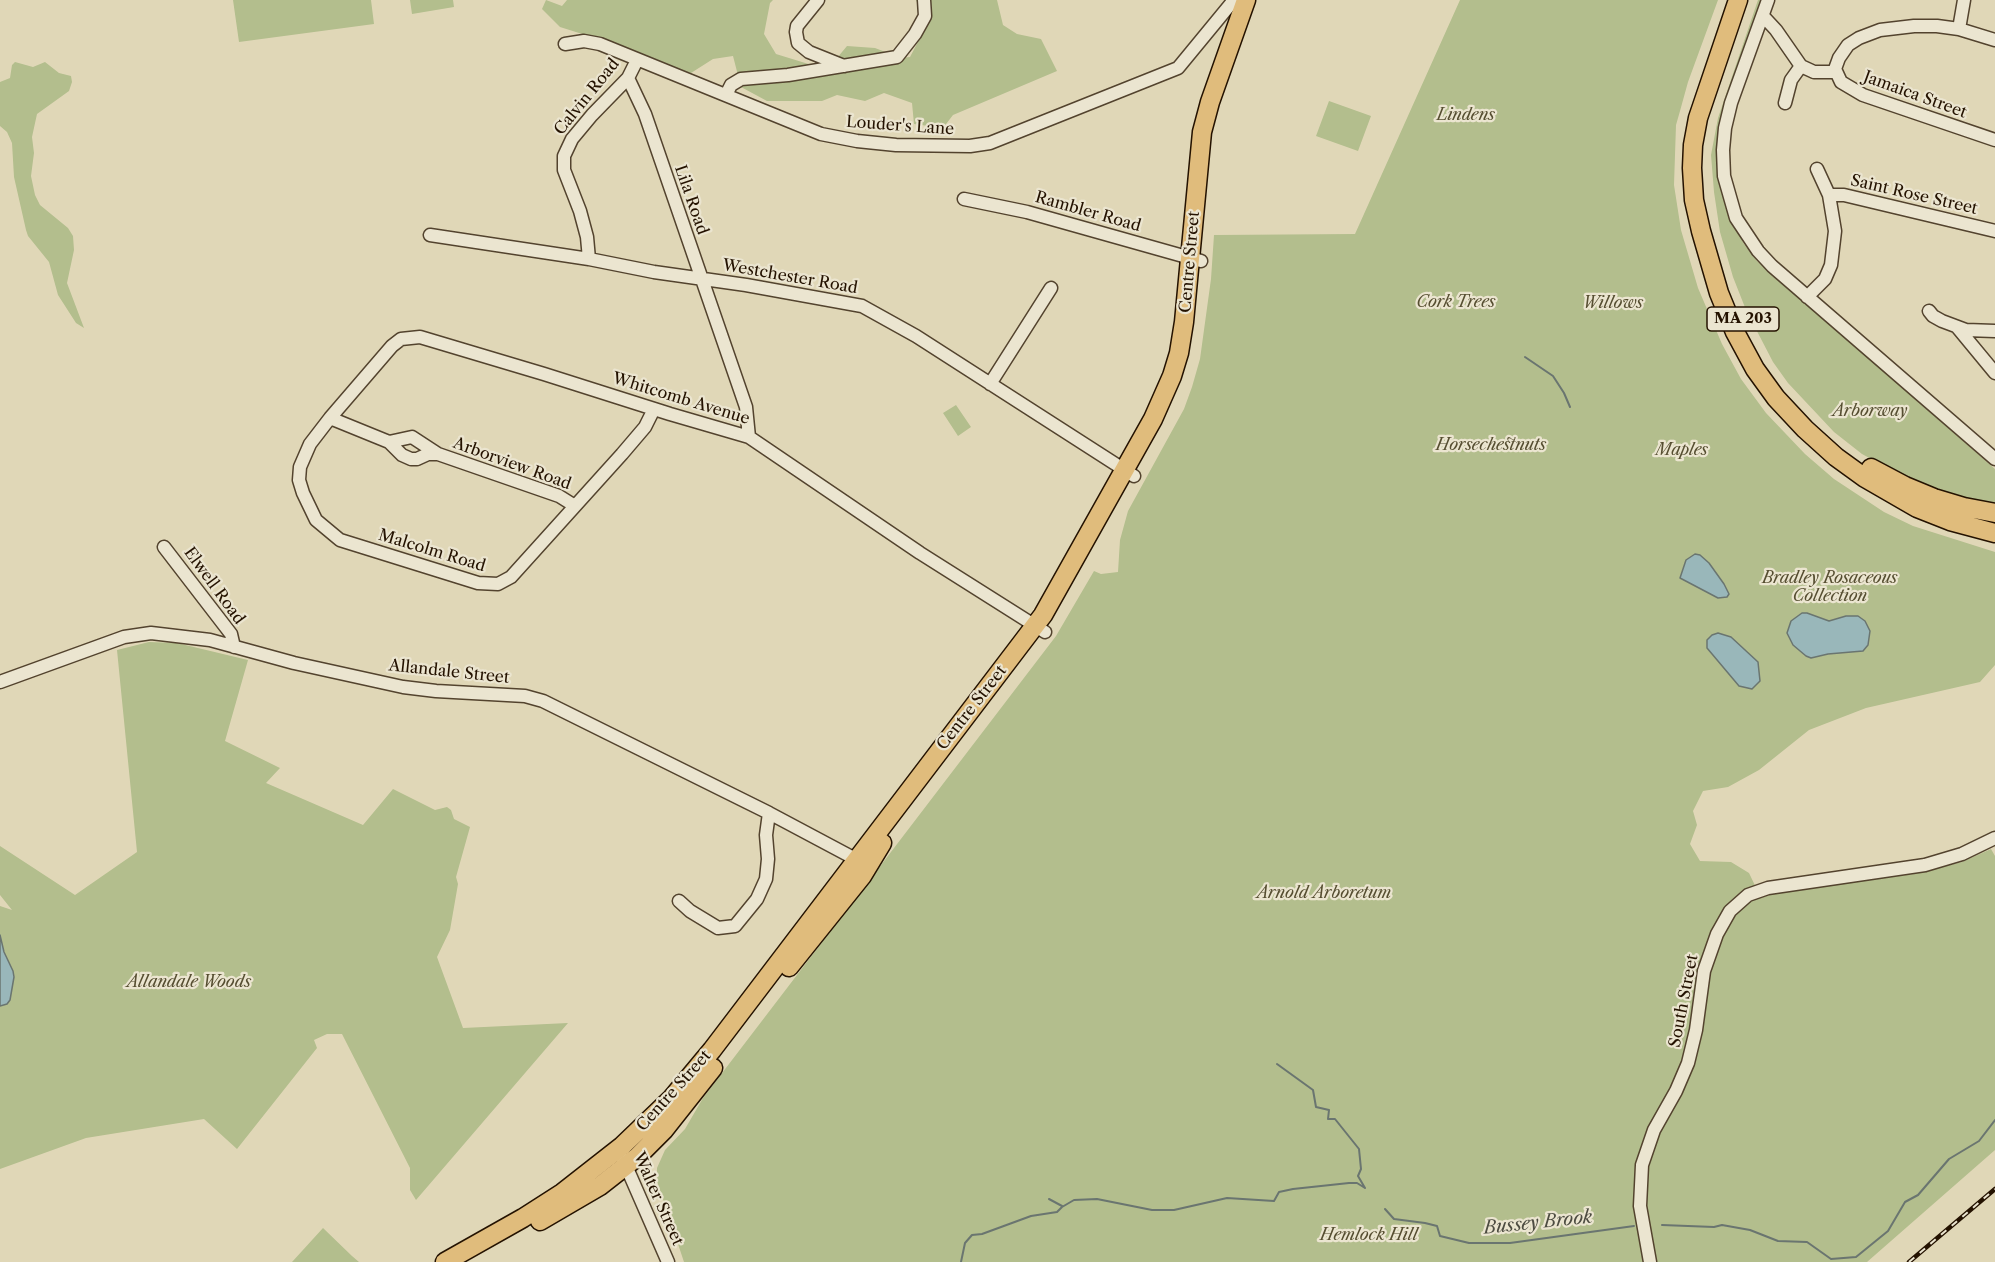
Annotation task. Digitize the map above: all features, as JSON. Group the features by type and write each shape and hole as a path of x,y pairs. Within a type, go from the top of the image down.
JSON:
{"highway":[{"name":"Centre Street","path":"1196,260 1202,132 1210,102 1246,0"},
{"name":"Centre Street","path":"445,1262 651,1144 841,903 862,862 876,851 1040,629 1062,584 1129,473 1160,406 1176,363 1196,260 1214,129 1258,0"},
{"name":"MA 203","path":"1738,0 1698,118 1692,168 1694,200 1702,236 1719,293 1735,332 1755,369 1773,393 1796,421 1836,458 1876,486 1917,508 1950,522 1995,533"},
{"name":"MA 203","path":"1751,0 1711,117 1704,169 1705,192 1712,226 1729,285 1744,321 1765,361 1783,387 1814,422 1850,453 1877,472 1919,493 1964,507 1995,513"},
{"name":"Centre Street","path":"467,1262 580,1198 623,1158"}],"street":[{"path":"818,0 797,26 798,43 809,52 846,66"},
{"path":"726,95 731,85 741,79 765,78 898,56 925,16 924,0"},
{"name":"Louder's Lane","path":"565,44 591,42 821,134 914,146 979,145 1173,71 1184,63 1234,0"},
{"path":"1768,0 1727,118 1723,150 1724,176 1732,208 1749,240 1772,266 1995,459"},
{"path":"1959,29 1964,0"},
{"path":"1763,16 1776,30 1801,66 1814,72 1835,72 1837,61 1845,48 1873,32 1914,26 1959,29 1995,40"},
{"path":"1215,22 1224,22 1235,30"},
{"name":"Calvin Road","path":"589,259 587,237 580,211 564,170 564,156 572,139 628,78 637,60"},
{"path":"1785,103 1791,80 1801,66"},
{"name":"Jamaica Street","path":"1835,72 1845,86 1863,95 1995,140"},
{"name":"Lila Road","path":"628,78 645,114 746,407 749,437"},
{"path":"1817,169 1829,195"},
{"name":"Saint Rose Street","path":"1807,297 1825,279 1831,265 1835,231 1829,195 1844,195 1995,231"},
{"name":"Rambler Road","path":"964,200 1027,212 1196,260"},
{"name":"Westchester Road","path":"430,235 589,259 862,306 878,313 1129,473"},
{"path":"990,384 1051,288"},
{"path":"1929,311 1933,316 1966,330 1995,331"},
{"path":"1957,327 1995,373"},
{"name":"Whitcomb Avenue","path":"330,418 392,346 401,339 420,337 454,346 749,437 865,516 1040,629"},
{"name":"Malcolm Road","path":"330,418 310,444 300,467 299,480 303,494 316,520 340,540 489,585 498,584 510,577 645,427 654,409"},
{"name":"Arborview Road","path":"330,418 389,442 402,456 417,459 428,454 438,454"},
{"name":"Arborview Road","path":"389,442 412,437 438,454 551,493 575,506"},
{"name":"Elwell Road","path":"164,547 231,634 234,647"},
{"name":"Allandale Street","path":"0,682 64,658 133,636 151,633 178,635 403,687 525,696 543,701 769,813 862,862"},
{"path":"679,901 690,911 718,928 735,926 757,899 766,879 768,859 766,835 769,813"},
{"name":"South Street","path":"1650,1262 1640,1206 1642,1165 1654,1130 1688,1063 1696,1030 1704,971 1717,934 1730,911 1748,895 1768,888 1925,865 1962,854 1995,838"},
{"name":"Walter Street","path":"623,1158 668,1262"}],"green space":[{"path":"233,0 371,0 374,24 239,42"},
{"path":"410,0 453,0 454,7 412,14"},
{"path":"546,0 562,6 567,0 773,0 770,3 764,34 776,54 815,66 832,64 847,46 875,48 901,58 910,57 920,38 923,15 916,0 997,0 1003,25 1017,34 1041,39 1057,71 953,115 943,128 914,124 912,103 884,93 865,101 837,95 822,101 767,101 741,87 733,56 713,59 691,73 634,58 614,44 560,27 542,9"},
{"name":"Arnold Arboretum","path":"1460,0 1718,0 1688,82 1676,125 1674,185 1681,230 1698,288 1722,344 1741,379 1766,413 1805,454 1834,479 1884,512 1913,526 1995,552 1995,665 1980,682 1866,708 1809,730 1759,770 1728,787 1703,791 1693,811 1697,825 1690,844 1700,861 1731,862 1749,873 1761,898 1778,892 1914,874 1962,862 1991,849 1995,856 1995,1150 1867,1262 684,1262 657,1181 657,1168 665,1150 685,1129 703,1098 1056,636 1094,571 1101,574 1118,572 1120,540 1128,511 1184,409 1200,359 1211,279 1214,235 1355,234"},
{"name":"Arborway","path":"1758,0 1764,0 1720,132 1717,158 1721,189 1734,225 1744,244 1757,261 1995,469 1995,505 1924,488 1862,454 1834,432 1788,383 1773,362 1746,310 1733,277 1720,232 1711,155 1718,118"},
{"path":"15,62 33,67 45,62 59,73 71,76 69,91 37,114 32,137 34,153 31,176 35,195 40,205 68,228 73,236 74,250 67,283 84,328 76,323 58,295 49,262 28,236 26,230 14,177 12,143 7,132 0,126 0,82 10,78 12,65"},
{"path":"1329,101 1371,116 1358,151 1316,136"},
{"path":"956,405 971,427 958,436 943,413"},
{"name":"Allandale Woods","path":"149,642 177,643 248,660 225,741 280,768 266,783 363,825 393,789 435,810 447,807 451,810 454,819 470,827 456,877 458,884 450,930 437,957 463,1028 568,1023 416,1200 410,1190 410,1168 342,1034 327,1034 314,1040 317,1048 237,1149 204,1119 86,1138 0,1169 0,906 12,910 0,895 0,846 75,895 137,852 117,650"},
{"path":"323,1228 352,1256 359,1262 292,1262"}],"water":[{"path":"1695,554 1700,555 1709,563 1724,584 1729,594 1727,597 1718,598 1680,578 1686,560"},
{"path":"1802,613 1829,621 1846,616 1858,616 1865,621 1870,631 1868,645 1863,651 1811,658 1806,656 1793,645 1787,633 1791,621"},
{"path":"1718,633 1731,637 1758,662 1760,681 1752,689 1739,686 1707,648 1707,640"},
{"path":"0,935 14,977 10,1000 7,1004 0,1006"}],"waterway":[{"path":"1525,357 1553,376 1570,407"},
{"path":"1277,1064 1313,1090 1316,1107 1329,1110 1328,1119 1335,1119 1359,1149 1361,1169 1358,1176 1365,1188"},
{"name":"Bussey Brook","path":"1662,1225 1714,1227 1722,1225 1750,1230 1778,1241 1807,1242 1831,1259 1856,1257 1888,1231 1905,1202 1918,1195 1949,1159 1979,1141 1995,1120"},
{"name":"Bussey Brook","path":"961,1262 965,1243 972,1235 982,1234 1031,1216 1057,1212 1074,1200 1097,1199 1152,1210 1174,1210 1227,1198 1274,1201 1279,1192 1293,1189 1349,1183 1357,1183 1365,1188"},
{"path":"1049,1199 1062,1206"},
{"name":"Bussey Brook","path":"1385,1209 1394,1219 1437,1226 1440,1236 1469,1243 1510,1243 1634,1226"}],"railway":[{"path":"1909,1262 1995,1189"}],"park label":[{"name":"Lindens","path":"1466,115"},
{"name":"Cork Trees","path":"1456,302"},
{"name":"Willows","path":"1613,303"},
{"name":"Horsechestnuts","path":"1491,445"},
{"name":"Maples","path":"1682,450"},
{"name":"Bradley Rosaceous Collection","path":"1830,587"},
{"name":"Hemlock Hill","path":"1369,1235"}]}
